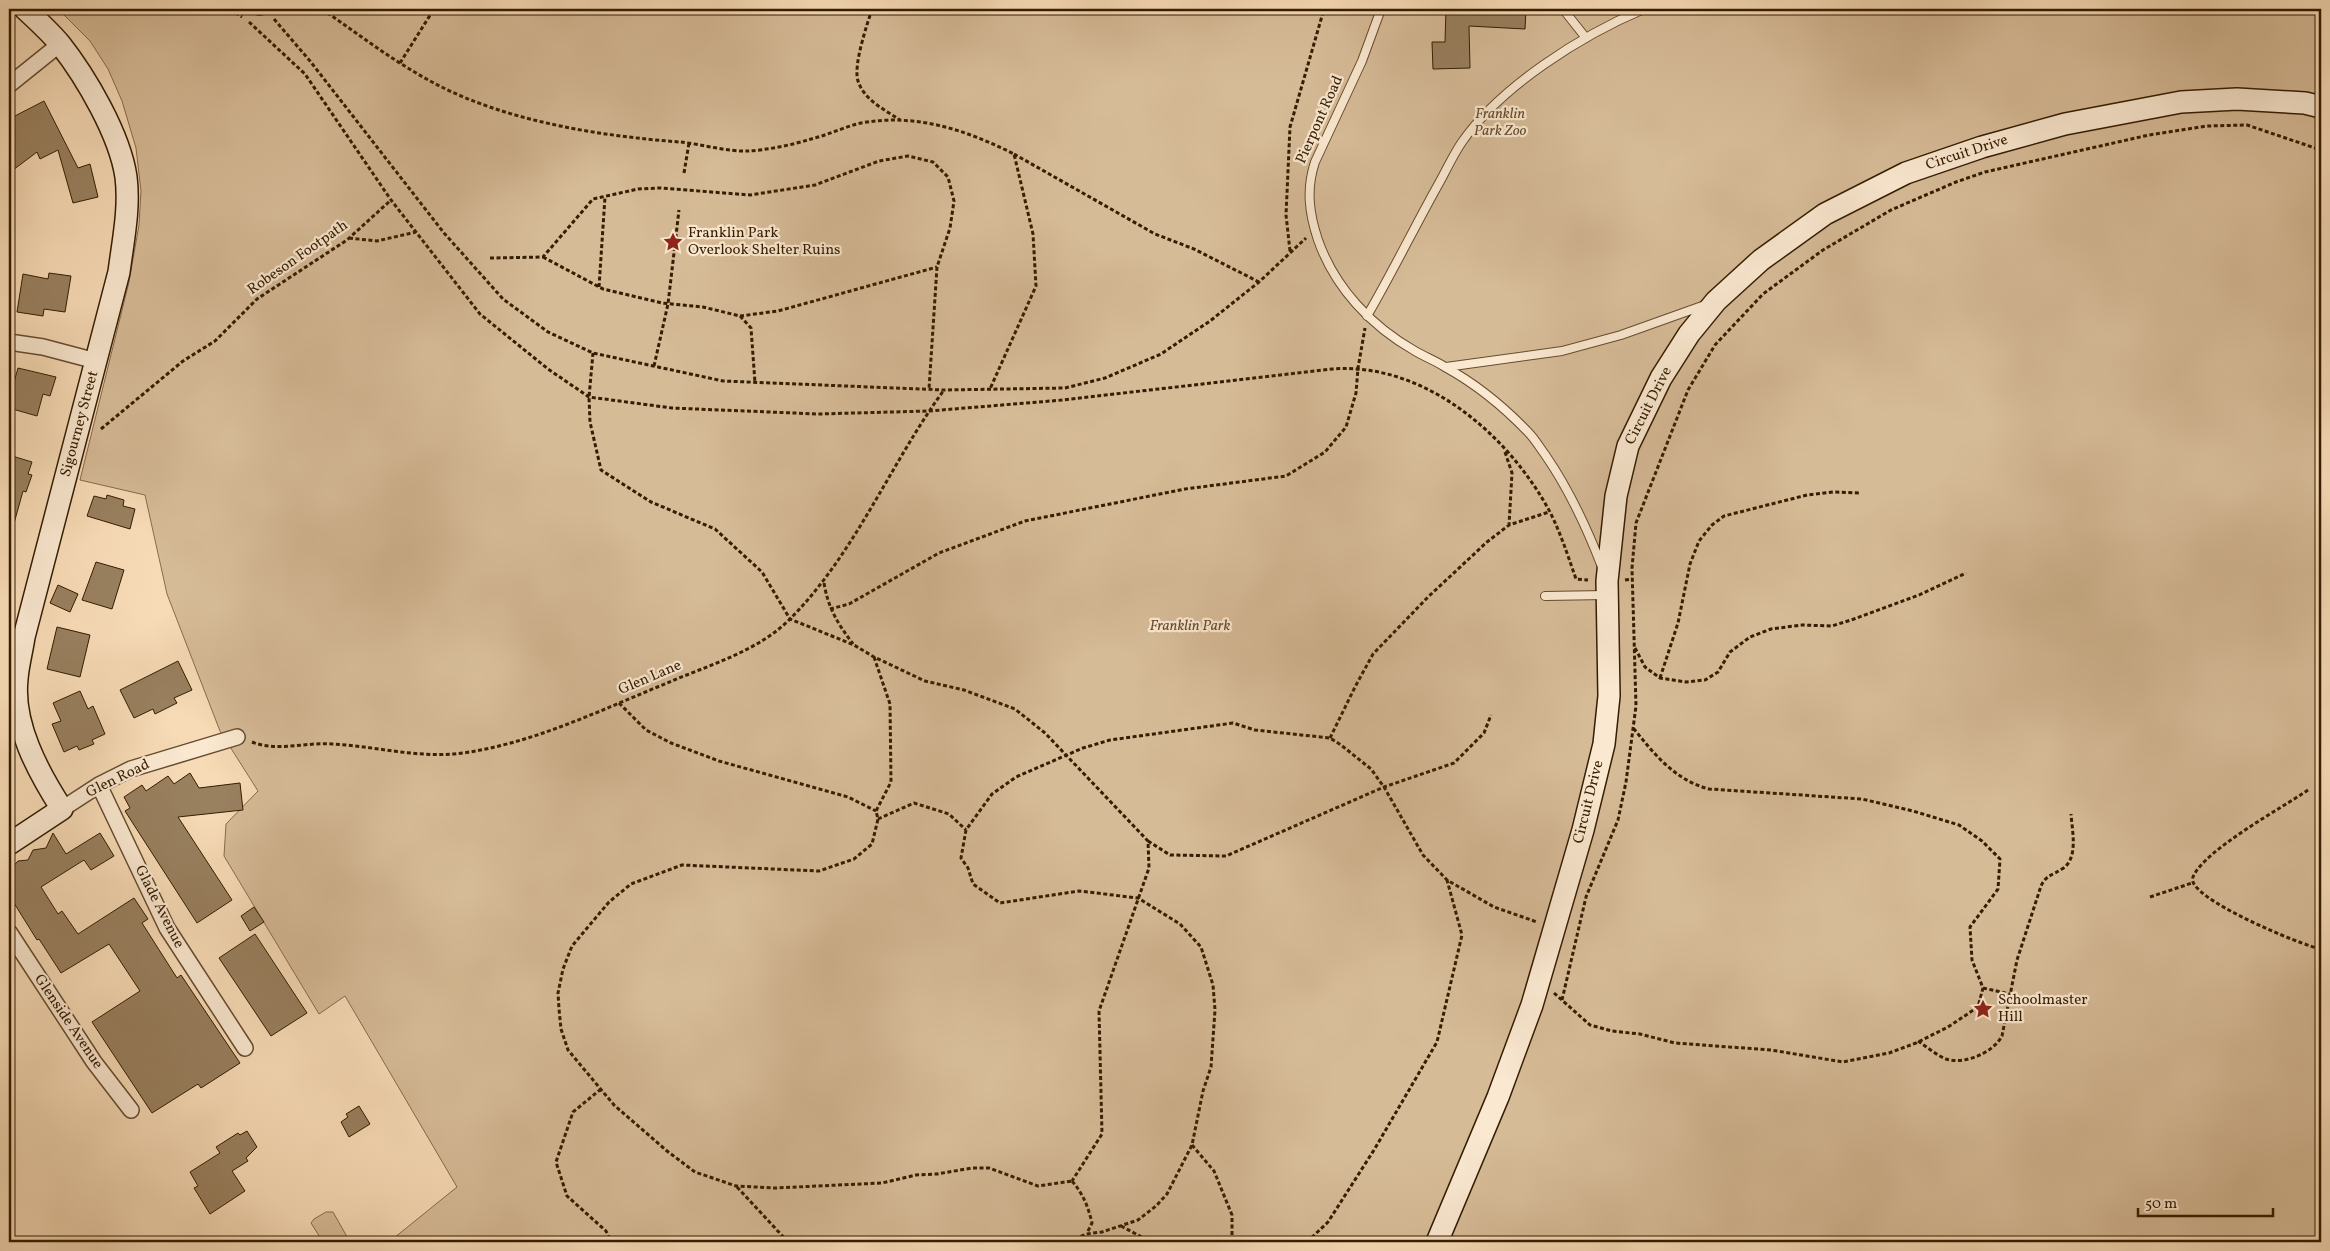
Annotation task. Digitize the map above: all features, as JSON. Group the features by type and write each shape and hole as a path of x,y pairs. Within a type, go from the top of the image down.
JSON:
{"main road":[{"name":"Sigourney Street","path":"25,9 60,44 88,84 111,129 126,176 126,214 119,272 24,637 16,680 24,733 41,773 62,809"},
{"name":"Circuit Drive","path":"1437,1242 1498,1097 1532,1005 1583,830 1604,744 1609,696 1608,588 1616,496 1628,446 1661,378 1689,334 1716,301 1761,260 1825,214 1906,173 1982,147 2065,124 2181,102 2237,99 2305,103 2321,107"},
{"name":"Glen Road","path":"9,844 62,809"}],"street":[{"path":"9,85 60,44"},
{"path":"9,342 43,347 96,362"},
{"name":"Glen Road","path":"62,809 99,785 145,763 178,756 237,737"},
{"name":"Glade Avenue","path":"99,785 167,928 246,1048"},
{"name":"Glenside Avenue","path":"9,932 94,1062 131,1110"}],"lane":[{"path":"252,9 267,10"},
{"name":"Pierpont Road","path":"1381,9 1362,61 1315,162 1311,175 1309,202 1316,234 1336,279 1367,316 1398,340 1446,367 1489,395 1530,433 1561,478 1582,517 1608,588"},
{"path":"1563,9 1586,38"},
{"path":"1367,316 1462,142 1487,113 1527,78 1586,38 1618,20 1644,9"},
{"path":"1446,367 1562,351 1621,335 1716,301"},
{"path":"1545,596 1608,588"}],"path":[{"path":"230,9 257,28 306,74 391,200 480,314 548,369 588,396 672,408 818,414 929,411 1063,400 1322,370 1358,368 1405,379 1439,395 1476,422 1504,450 1536,490 1564,542 1576,579 1581,580"},
{"path":"322,9 400,63 432,82 476,102 547,123 640,139 747,151 809,140 861,123 901,120 928,122 979,139 1014,154 1155,234 1194,249 1259,282"},
{"path":"400,63 434,9"},
{"path":"872,9 860,46 858,81 872,102 901,120"},
{"path":"1290,251 1286,215 1290,127 1324,9"},
{"path":"267,10 310,61 444,233 503,299 548,332 593,353 723,381 944,390 1065,388 1134,367 1161,354 1210,321 1259,282 1290,251 1307,238 1316,234"},
{"path":"1633,728 1668,769 1695,785 1709,789 1862,799 1913,811 1959,825 1982,841 2000,859 1998,889 1970,927 1972,960 1983,988 1978,1007 1948,1027 1889,1053 1844,1062 1771,1050 1675,1043 1590,1026 1562,1000 1586,897 1618,820 1633,728 1636,706 1632,568 1636,523 1688,390 1715,345 1743,318 1756,300 1792,271 1832,244 1891,210 1956,182 2024,162 2174,130 2208,126 2247,125 2321,150"},
{"path":"684,173 689,143"},
{"path":"990,389 1036,286 1033,234 1014,154"},
{"path":"543,258 593,199 604,196 638,189 660,188 750,195 815,185 879,161 908,156 932,162 948,178 954,201 950,228 937,267 929,389"},
{"path":"600,287 604,196"},
{"name":"Robeson Footpath","path":"101,429 183,361 214,341 257,299 349,238 391,200"},
{"path":"654,366 668,304 679,210"},
{"path":"349,238 377,241 416,232"},
{"path":"490,258 543,258 600,287 668,304 703,307 740,316 778,310 937,267"},
{"path":"740,316 751,328 755,383"},
{"path":"830,609 848,604 938,554 1024,521 1186,489 1286,476 1325,452 1346,426 1356,393 1358,368 1367,316"},
{"path":"593,353 588,396 590,422 601,470 652,502 716,529 762,572 790,619 854,644 874,657 925,681 964,690 1015,709 1045,733 1148,841 1170,855 1226,856 1384,787 1454,763 1484,733 1490,714"},
{"name":"Glen Lane","path":"237,737 265,747 330,744 426,754 461,753 509,744 570,723 761,642 790,619 824,582 851,543 929,411 944,390"},
{"path":"1504,450 1512,473 1508,525"},
{"path":"1660,678 1678,623 1690,564 1699,541 1712,525 1724,516 1807,495 1833,492 1861,493"},
{"path":"1330,738 1351,694 1374,654 1453,572 1508,525 1549,512"},
{"path":"1634,645 1644,667 1660,678 1686,682 1705,680 1718,672 1730,652 1757,634 1770,629 1802,625 1832,626 1919,595 1966,573"},
{"path":"824,582 834,620 854,644"},
{"path":"874,657 890,704 890,782 876,811 878,819 872,844 854,859 819,871 682,865 631,884 609,902 572,946 563,969 558,994 561,1029 568,1050 614,1105 694,1172 736,1186 775,1188 882,1183 916,1175 938,1174 972,1168 989,1168 1038,1186 1072,1181 1102,1134 1099,1011 1120,957 1149,868 1148,841"},
{"path":"619,703 646,730 671,743 719,761 848,797 876,811"},
{"path":"1069,1242 1086,1234 1138,1220 1156,1206 1167,1194 1192,1145 1203,1092 1211,1067 1215,1010 1213,985 1201,947 1180,924 1138,898 1079,891 1000,903 973,884 968,868 961,858 966,830 992,794 1016,777 1101,743 1134,735 1164,734 1233,723 1255,730 1330,738 1357,756 1384,787 1423,856 1446,880 1494,907 1519,917 1554,927"},
{"path":"2308,790 2214,853 2198,868 2192,878 2192,883 2202,894 2235,913 2321,949"},
{"path":"878,819 914,803 950,814 966,830"},
{"path":"1918,1041 1945,1059 1962,1060 1979,1055 1997,1045 2002,1036 2017,960 2041,886 2045,878 2068,864 2073,853 2071,814"},
{"path":"1307,1242 1328,1222 1374,1150 1437,1042 1462,935 1446,880"},
{"path":"2150,897 2192,883"},
{"path":"1983,988 2010,994"},
{"path":"601,1088 573,1112 556,1162 567,1196 606,1231 611,1242"},
{"path":"1192,1145 1214,1171 1232,1215 1232,1241 1230,1242"},
{"path":"1072,1181 1083,1194 1090,1212 1092,1223 1086,1234"},
{"path":"736,1186 788,1242"},
{"path":"1121,1226 1151,1242 1156,1242"}],"green space":[{"name":"Franklin Park","path":"58,9 2321,9 2321,1242 389,1242 457,1187 345,996 319,1014 224,856 226,824 258,791 220,731 167,594 145,495 80,480 129,282 139,225 141,191 136,148 122,101 108,69 90,41"},
{"path":"326,1212 333,1212 350,1242 323,1242 311,1223"}],"building":[{"path":"1446,9 1526,9 1525,29 1469,26 1470,68 1433,69 1432,42 1445,42"},
{"path":"44,101 78,168 90,164 98,197 73,203 58,150 40,159 37,152 9,173 9,119"},
{"path":"49,273 71,276 65,312 44,309 43,316 17,312 23,274 48,279"},
{"path":"18,368 56,377 50,396 43,394 37,416 9,408 9,381 14,382"},
{"path":"9,455 32,462 28,474 32,475 26,492 23,491 13,527 9,526"},
{"path":"107,495 124,500 123,506 135,509 130,529 87,516 94,496 106,499"},
{"path":"96,562 124,570 112,609 82,600"},
{"path":"58,585 78,594 70,612 50,603"},
{"path":"57,627 90,635 80,677 47,669"},
{"path":"178,661 192,690 174,698 177,703 155,714 153,709 134,718 120,690"},
{"path":"80,691 88,709 93,706 105,734 92,740 94,744 79,750 77,746 64,752 52,724 61,721 53,703"},
{"path":"190,773 199,788 240,783 243,810 178,817 232,900 197,923 125,811 130,808 124,797 142,785 146,791 168,776 174,784"},
{"path":"53,833 66,854 100,833 114,856 91,870 84,860 41,887 58,914 62,911 78,934 134,898 148,919 142,923 177,978 181,975 240,1063 201,1088 198,1084 152,1113 92,1022 140,991 109,944 61,973 39,939 37,940 9,895 9,871 18,861 28,860 33,850 46,848"},
{"path":"254,907 264,922 250,931 241,916"},
{"path":"255,934 307,1013 271,1036 219,958"},
{"path":"359,1106 370,1124 349,1137 341,1122 348,1117 346,1114"},
{"path":"247,1131 257,1147 246,1158 248,1161 232,1171 245,1191 210,1214 194,1188 198,1186 190,1172 220,1153 216,1147 238,1133 240,1135"}],"place":[{"name":"Franklin Park Overlook Shelter Ruins","path":"673,242"},
{"name":"Schoolmaster Hill","path":"1983,1009"}],"park label":[{"name":"Franklin Park Zoo","path":"1500,122"}]}
